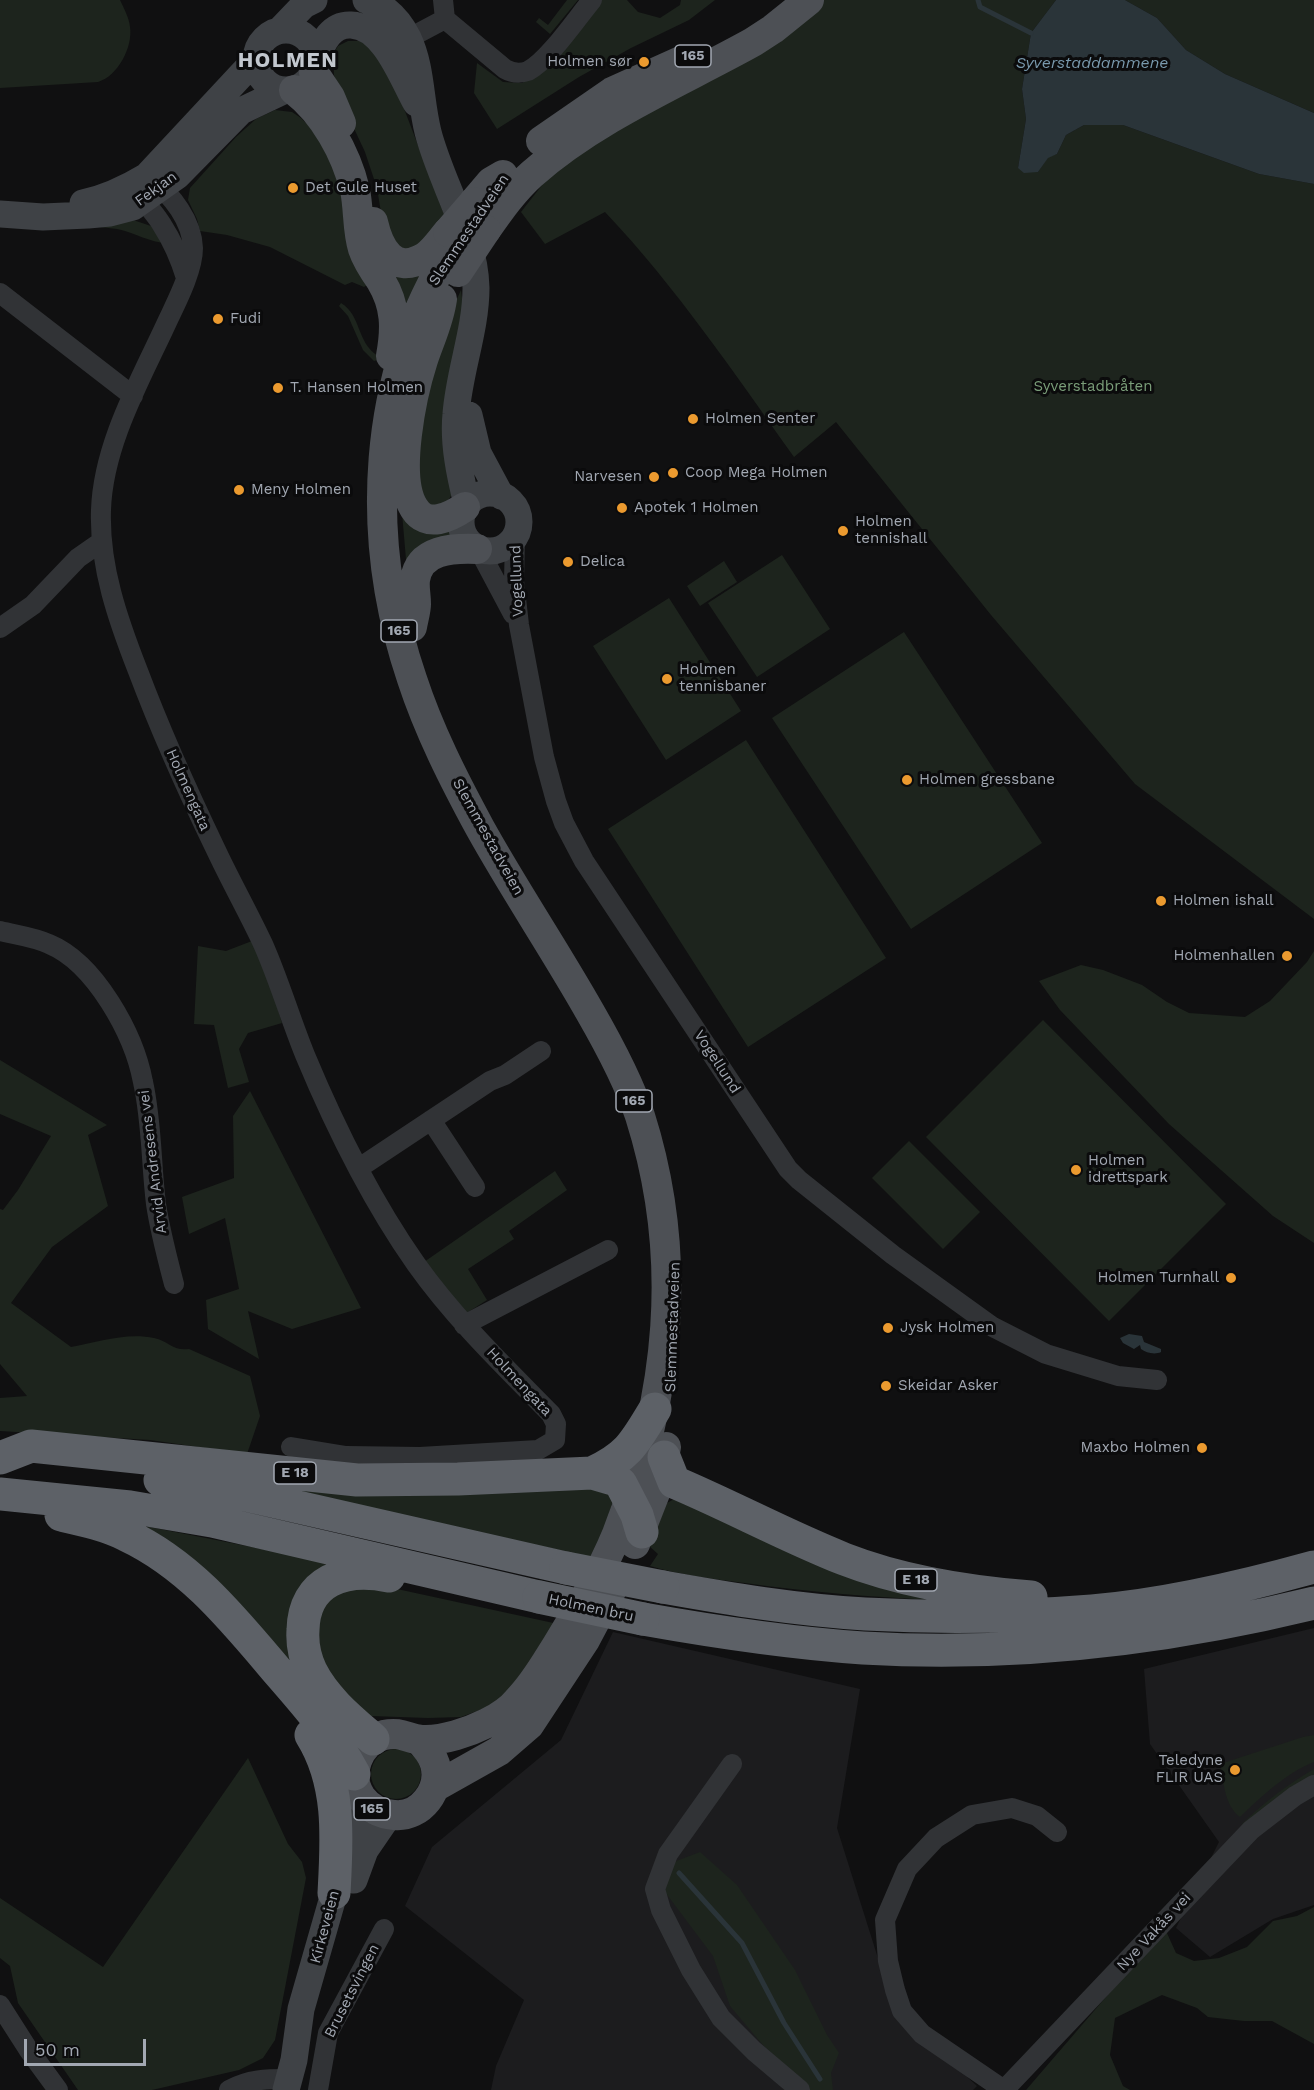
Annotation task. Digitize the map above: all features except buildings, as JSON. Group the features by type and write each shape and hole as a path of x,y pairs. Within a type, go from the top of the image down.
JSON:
{"highway":[{"name":"E 18","path":"592,1473 609,1465 628,1451 640,1436 655,1409"},
{"name":"E 18","path":"0,1460 31,1446 357,1480 458,1479 592,1473 616,1480 621,1484 651,1484 885,1573 948,1587 1013,1596 1067,1600 1093,1611"},
{"name":"E 18","path":"0,1460 219,1489 566,1568 663,1587 737,1600 865,1614 1010,1615 1093,1611 1147,1604 1235,1587 1314,1567"},
{"name":"E 18","path":"642,1532 638,1515 651,1484"},
{"path":"0,1494 130,1507 212,1521 539,1597"},
{"path":"0,1504 46,1511 87,1521 125,1534 164,1556 225,1609 285,1680 330,1734 357,1785"},
{"path":"374,1740 347,1717 311,1671 302,1644 303,1619 309,1600 318,1588 336,1577 355,1573 378,1574 481,1597 539,1597"},
{"name":"Holmen bru","path":"539,1597 718,1632 864,1648 940,1650 1053,1646 1125,1639 1228,1622 1314,1603"},
{"path":"285,1680 320,1752 331,1785 337,1831 334,1893"}],"main road":[{"path":"279,31 304,5 314,0"},
{"path":"366,0 383,7 392,15 398,44"},
{"name":"Slemmestadveien","path":"651,1484 649,1438 665,1339 667,1274 662,1214 652,1161 641,1120 627,1082 577,989 481,830 440,750 410,675 389,585 383,527 383,469 392,394 407,341 426,295 453,251 497,190 503,176 552,132 612,92 729,38 788,0"},
{"name":"Slemmestadveien","path":"479,215 512,195 532,174 572,144 644,101 753,42 809,0"},
{"path":"302,78 324,40 334,30 344,25 355,25 370,30 398,44 417,60 426,123 467,241 474,269 475,298 456,414 457,441 466,505 461,522 465,538 478,549 493,552 506,547 515,537 519,524 518,513 512,504 501,496 489,493 477,496 466,505"},
{"path":"288,30 299,33 314,47 302,78 267,84 257,68 256,59 258,49 270,34 288,30"},
{"name":"Fekjan","path":"147,186 256,59"},
{"name":"Fekjan","path":"0,212 84,203 177,176 241,111 302,78"},
{"name":"165","path":"302,78 330,97 364,179 376,233 383,252 397,262 416,261 430,252 453,251"},
{"name":"165","path":"302,78 308,100 324,122 343,158 355,190 363,249 392,303 395,329 386,380 388,417"},
{"name":"Slemmestadveien","path":"419,1740 441,1738 476,1728 497,1718 515,1704 540,1671 592,1586 651,1484 677,1308 677,1274 670,1202 651,1117 627,1057 611,1026 460,757 432,693 412,627 401,567 396,513 397,448 413,361 432,313 442,299 453,251"},
{"name":"165","path":"442,299 439,318 423,360 416,388 405,456 406,489 416,511 426,519 449,517 466,505"},
{"path":"464,369 473,439 501,496"},
{"name":"165","path":"412,627 418,568 442,550 478,549"},
{"name":"165","path":"357,1785 372,1809 389,1815 403,1815 417,1810 428,1800 435,1787 499,1751 523,1731 533,1720 585,1640 642,1532"},
{"name":"165","path":"374,1740 388,1734 404,1734 419,1740"},
{"path":"357,1785 357,1761 363,1749 374,1740"},
{"path":"419,1740 435,1761 437,1774 435,1787"},
{"name":"Kirkeveien","path":"289,2076 301,2009 348,1845 357,1785"},
{"name":"Kirkeveien","path":"289,2076 310,2025 359,1864 371,1840 389,1815"}],"street":[{"path":"398,44 444,9 505,69 513,73 526,72 540,63 592,0"},
{"name":"Holmengata","path":"147,186 161,222 178,251 186,278 133,396 111,450 104,475 101,542 118,616 156,719 216,852 263,945 313,1072 359,1168 386,1217 416,1263 464,1324 552,1413 556,1424 555,1440 538,1450 420,1457 346,1456 291,1447"},
{"path":"0,293 133,396"},
{"name":"Vogellund","path":"515,537 514,581 519,625 544,757 564,823 584,861 788,1169 798,1180 893,1255 993,1327 1047,1354 1118,1376 1157,1380"},
{"path":"0,628 33,605 78,558 101,542"},
{"name":"Vogellund","path":"478,549 519,625"},
{"name":"Arvid Andresens vei","path":"0,931 48,944 74,958 89,973 105,995 126,1031 143,1079 150,1123 156,1203 162,1240 174,1284"},
{"path":"359,1168 490,1081 505,1075 541,1051"},
{"path":"430,1120 475,1187"},
{"path":"464,1324 608,1250"},
{"path":"732,1764 668,1854 656,1889 661,1910 691,1970 721,2018 800,2090"},
{"name":"Nye Vakås vei","path":"1057,1832 1038,1816 1012,1808 972,1815 936,1838 907,1869 885,1920 888,1961 902,2011 922,2034 1004,2090 1251,1830 1295,1796 1314,1785"},
{"name":"Brusetsvingen","path":"318,2090 328,2033 384,1929"},
{"path":"0,2005 58,2090"},
{"path":"229,2090 260,2078 289,2076"}],"shaded area":[{"path":"1314,1628 1314,1905 1273,1919 1210,1957 1176,1928 1219,1842 1150,1744 1144,1669"},
{"path":"613,1632 860,1689 837,1828 894,2009 977,2086 973,2090 491,2090 496,2066 524,2000 405,1906 432,1847 561,1740"}],"green space":[{"path":"0,0 120,0 130,27 129,43 123,60 112,74 98,82 0,88"},
{"path":"567,0 578,0 550,34 536,22 539,18 548,25"},
{"path":"600,0 627,0 638,12 660,18 680,5 681,0 715,0 689,20 631,48 579,77 497,129 474,93 477,63 503,82 522,83 538,74"},
{"name":"Syverstadbråten","path":"819,0 1056,0 1031,33 1022,89 1026,119 1018,168 1038,172 1048,157 1057,154 1066,135 1084,125 1123,125 1259,174 1314,184 1314,919 1135,784 991,615 836,422 794,457 680,300 605,212 545,244 521,212 553,171"},
{"path":"1125,0 1314,0 1314,113 1225,74 1186,50 1157,18"},
{"path":"348,41 359,41 370,46 381,59 403,106 445,216 420,245 409,250 399,249 384,231 377,188 365,152 344,107 334,75 333,54 338,46"},
{"path":"275,110 292,112 301,118 332,157 370,283 364,287 352,282 345,285 270,247 227,235 200,231 188,200 190,188 236,137 256,119"},
{"path":"130,219 151,226 167,243 104,227 13,224"},
{"path":"428,268 404,324 395,273"},
{"path":"461,290 463,306 452,494 442,504 427,505 412,465 443,329"},
{"path":"341,303 353,315 366,344 378,356 377,360 374,361 363,350 348,316 339,306"},
{"path":"402,513 450,530 452,536 407,571"},
{"path":"782,555 830,629 757,677 708,603"},
{"path":"724,561 737,582 700,606 687,586"},
{"name":"Holmen tennisbaner","path":"669,598 741,711 666,760 593,646"},
{"name":"Holmen gressbane","path":"904,632 1042,843 911,929 772,718"},
{"path":"746,740 886,958 748,1047 608,829"},
{"path":"252,941 268,975 282,1023 248,1033 239,1049 249,1082 228,1088 214,1025 194,1024 198,946 226,951"},
{"path":"1314,951 1314,1243 1273,1216 1169,1124 1060,1010 1039,981 1081,965 1103,970 1142,985 1167,1002 1189,1013 1245,1017 1270,1001 1307,962"},
{"name":"Holmen idrettspark","path":"1043,1020 1226,1204 1109,1321 926,1137"},
{"path":"0,1060 107,1125 88,1135 108,1206 52,1247 11,1303 71,1347 102,1340 144,1336 163,1341 178,1349 189,1349 250,1376 260,1416 247,1454 150,1440 0,1431 0,1398 27,1396 0,1364 0,1209 3,1210 18,1190 51,1136 0,1114"},
{"path":"250,1091 361,1308 292,1329 248,1311 259,1359 208,1329 206,1300 239,1289 225,1218 189,1234 182,1197 234,1178 233,1116"},
{"path":"909,1141 980,1212 943,1249 872,1178"},
{"path":"555,1171 567,1190 509,1231 514,1239 468,1269 487,1300 465,1314 424,1262"},
{"path":"224,1471 592,1485 616,1490 596,1558 355,1506"},
{"path":"676,1498 686,1505 689,1503 934,1600 792,1589 697,1576 650,1566 658,1554 649,1546 667,1503"},
{"path":"129,1523 334,1563 298,1670"},
{"path":"374,1584 558,1624 520,1683 493,1705 461,1717 371,1716 352,1706 317,1655 320,1608 338,1593"},
{"path":"1314,1735 1314,1762 1284,1779 1240,1817 1231,1806 1225,1793 1220,1764"},
{"path":"396,1749 414,1756 421,1774 414,1792 396,1799 378,1792 371,1774 378,1756"},
{"path":"248,1758 288,1844 302,1862 306,1878 275,2040 263,2058 239,2070 152,2090 78,2090 18,2003 10,1966 0,1958 0,1898 103,1967"},
{"path":"1314,1769 1314,1777 1242,1827 1242,1824 1267,1801"},
{"path":"700,1852 737,1885 795,1970 827,2035 839,2053 831,2073 833,2090 809,2090 762,2044 730,2006 713,1956 662,1888 671,1863"},
{"path":"1314,1907 1314,2044 1272,2021 1208,2017 1197,2008 1162,1995 1115,2018 1110,2055 1123,2086 1130,2090 1026,2090 1155,1940 1166,1931 1176,1953 1194,1961 1219,1958 1247,1947 1273,1921 1297,1916"}],"water":[{"name":"Syverstaddammene","path":"1056,0 1125,0 1157,18 1186,50 1225,74 1314,113 1314,184 1259,174 1123,125 1084,125 1066,135 1057,154 1048,158 1038,172 1024,173 1018,168 1026,119 1022,89 1031,33"},
{"path":"1129,1334 1142,1336 1144,1342 1161,1349 1161,1352 1148,1352 1141,1349 1140,1345 1134,1349 1123,1343 1120,1338"}],"waterway":[{"path":"978,0 980,7 1031,33"},
{"path":"679,1873 742,1943 784,2023 820,2079"}],"place":[{"name":"Holmen sør","path":"644,62"},
{"name":"Det Gule Huset","path":"293,188"},
{"name":"Fudi","path":"218,319"},
{"name":"T. Hansen Holmen","path":"278,388"},
{"name":"Holmen Senter","path":"693,419"},
{"name":"Coop Mega Holmen","path":"673,473"},
{"name":"Narvesen","path":"654,477"},
{"name":"Meny Holmen","path":"239,490"},
{"name":"Apotek 1 Holmen","path":"622,508"},
{"name":"Holmen tennishall","path":"843,531"},
{"name":"Delica","path":"568,562"},
{"name":"Holmen tennisbaner","path":"667,679"},
{"name":"Holmen gressbane","path":"907,780"},
{"name":"Holmen ishall","path":"1161,901"},
{"name":"Holmenhallen","path":"1287,956"},
{"name":"Holmen idrettspark","path":"1076,1170"},
{"name":"Holmen Turnhall","path":"1231,1278"},
{"name":"Jysk Holmen","path":"888,1328"},
{"name":"Skeidar Asker","path":"886,1386"},
{"name":"Maxbo Holmen","path":"1202,1448"},
{"name":"Teledyne FLIR UAS","path":"1235,1770"}],"district":[{"name":"HOLMEN","path":"288,61"}]}
